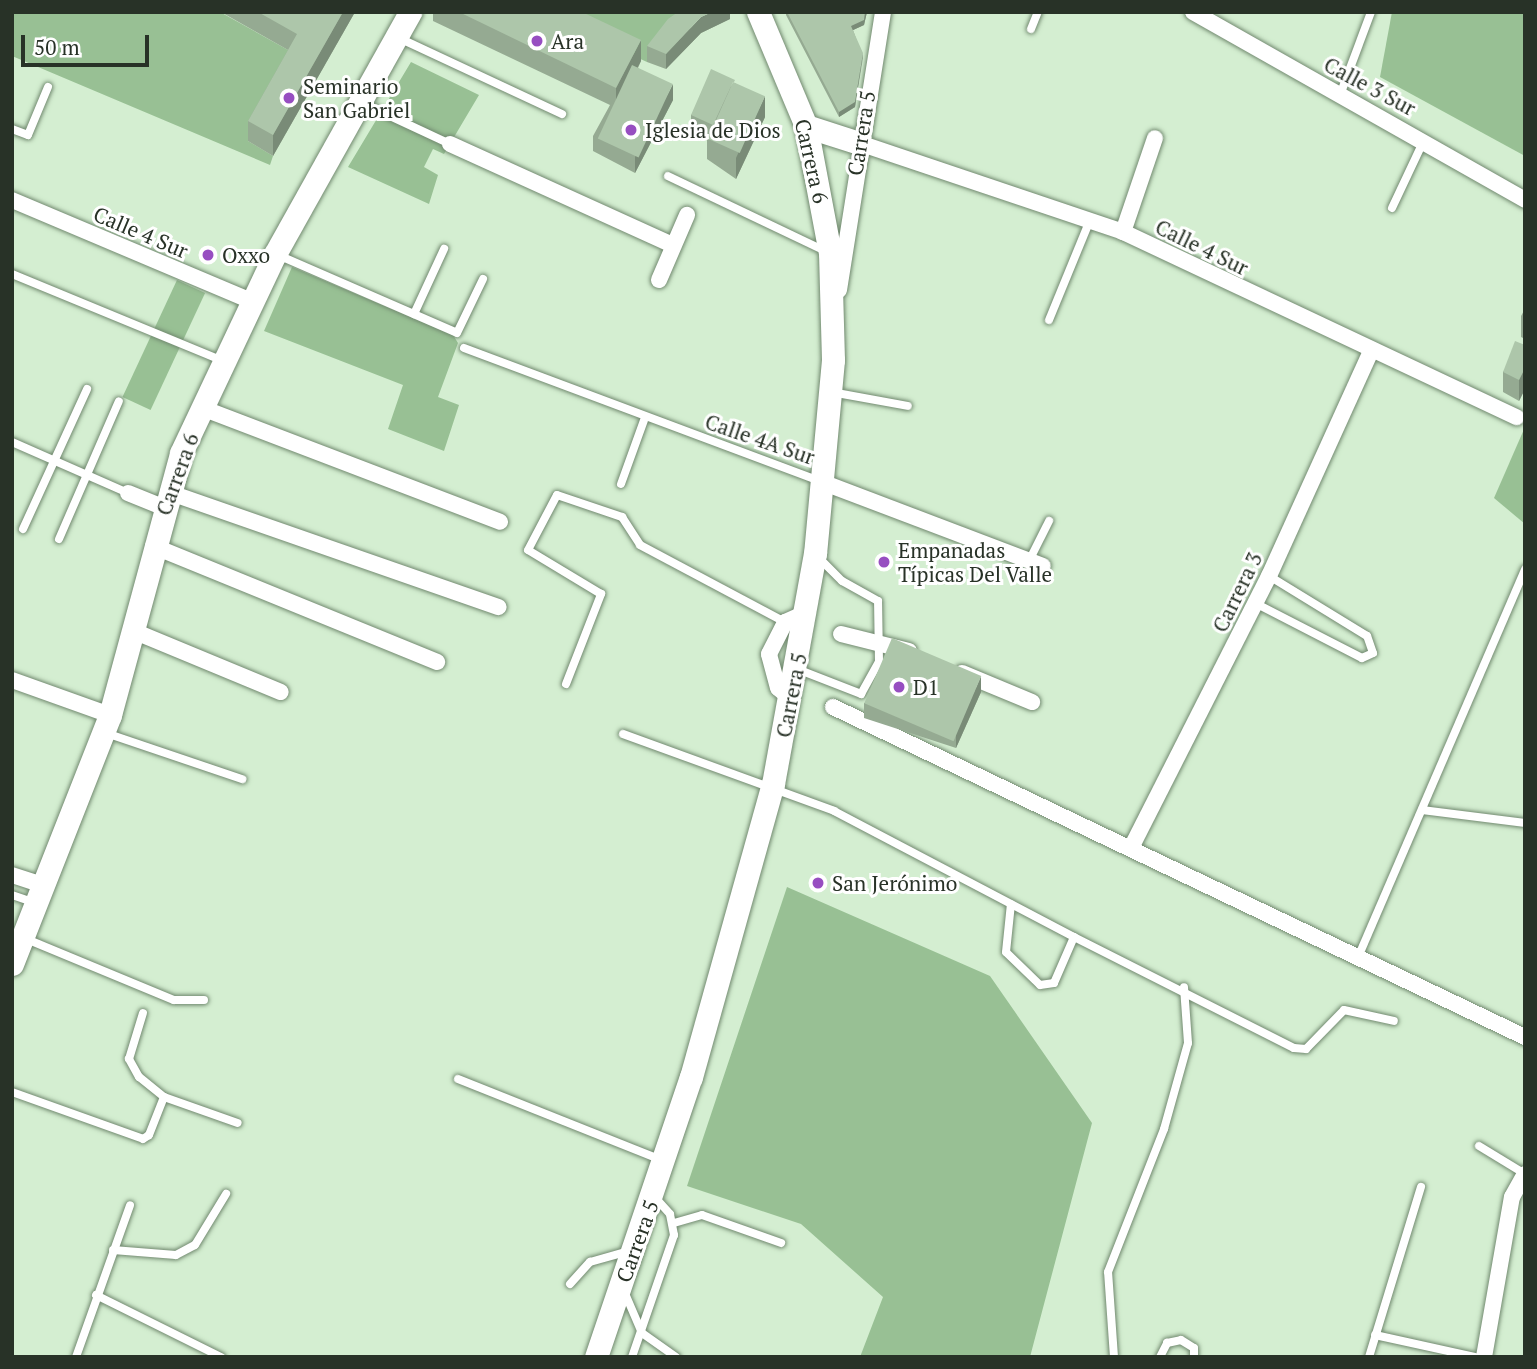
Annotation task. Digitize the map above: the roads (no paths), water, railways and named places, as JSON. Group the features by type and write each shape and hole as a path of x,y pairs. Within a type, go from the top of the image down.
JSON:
{"main road":[{"name":"Carrera 6","path":"12,964 42,895 106,723 165,499 202,408 275,254 410,12"},
{"name":"Carrera 6","path":"758,12 806,126 830,253 835,318"},
{"path":"806,126 859,143"},
{"name":"Carrera 5","path":"596,1357 665,1161 773,784 792,700 815,554 831,392 835,318"}],"street":[{"name":"Carrera 5","path":"835,318 859,143 883,12"},
{"name":"Calle 3 Sur","path":"1193,12 1425,140 1525,201"},
{"path":"1123,232 1155,138"},
{"name":"Calle 4 Sur","path":"859,143 1123,232 1371,351 1517,417"},
{"path":"450,144 673,245"},
{"name":"Calle 4 Sur","path":"12,200 253,302"},
{"path":"659,280 687,215"},
{"name":"Carrera 3","path":"1132,846 1269,576 1371,351"},
{"path":"202,408 500,522"},
{"name":"Calle 4A Sur","path":"822,482 1036,564"},
{"path":"128,493 165,499 499,607"},
{"path":"153,546 437,662"},
{"path":"792,700 770,672 774,636 785,622 807,612"},
{"path":"131,630 281,692"},
{"path":"841,634 880,639 1032,702"},
{"path":"12,680 106,723"},
{"path":"833,708 1132,846 1525,1037"},
{"path":"12,875 42,895"},
{"path":"1484,1357 1512,1197 1525,1174"}],"lane":[{"path":"1031,29 1038,12"},
{"path":"1340,95 1371,12"},
{"path":"396,36 562,114"},
{"path":"12,129 28,135 48,87"},
{"path":"358,101 450,144"},
{"path":"1392,208 1425,140"},
{"path":"668,176 830,253"},
{"path":"1049,320 1090,220"},
{"path":"414,314 444,249"},
{"path":"275,254 457,334 483,279"},
{"path":"12,274 223,361"},
{"name":"Calle 4A Sur","path":"464,348 644,419 822,482"},
{"path":"23,529 52,460 87,389"},
{"path":"831,392 908,406"},
{"path":"59,538 119,401"},
{"path":"621,484 644,419"},
{"path":"12,442 128,493"},
{"path":"566,684 601,594 528,550 557,495 622,517 640,545 785,622"},
{"path":"1036,564 1049,521"},
{"path":"797,669 861,694 879,662 878,601 842,580 815,554"},
{"path":"1359,954 1525,569"},
{"path":"1255,603 1362,658 1373,653 1367,636 1269,576"},
{"path":"106,723 242,779"},
{"path":"623,734 773,784 1074,937 1184,987 1294,1048 1306,1049 1344,1010 1394,1021"},
{"path":"1422,810 1525,823"},
{"path":"12,895 42,895"},
{"path":"1011,904 1006,952 1041,985 1054,983 1074,937"},
{"path":"24,938 174,1000 204,1000"},
{"path":"1114,1357 1108,1272 1164,1129 1188,1043 1184,987"},
{"path":"143,1013 129,1059 164,1097 238,1123"},
{"path":"458,1079 665,1161"},
{"path":"12,1092 143,1139 164,1097"},
{"path":"1479,1146 1525,1174"},
{"path":"1369,1357 1421,1187"},
{"path":"113,1250 176,1255 195,1245 226,1194"},
{"path":"653,1196 674,1223"},
{"path":"76,1357 130,1205"},
{"path":"674,1223 702,1215 781,1243"},
{"path":"634,1356 674,1223"},
{"path":"570,1284 590,1262 633,1250"},
{"path":"621,1285 642,1333 676,1357"},
{"path":"96,1296 221,1357"},
{"path":"1375,1335 1475,1357"},
{"path":"1160,1357 1167,1343 1181,1340 1194,1348 1194,1357"}],"place":[{"name":"Ara","path":"537,41"},
{"name":"Seminario San Gabriel","path":"289,98"},
{"name":"Iglesia de Dios","path":"631,130"},
{"name":"Oxxo","path":"208,255"},
{"name":"Empanadas Típicas Del Valle","path":"884,562"},
{"name":"D1","path":"899,687"},
{"name":"San Jerónimo","path":"818,883"}]}
